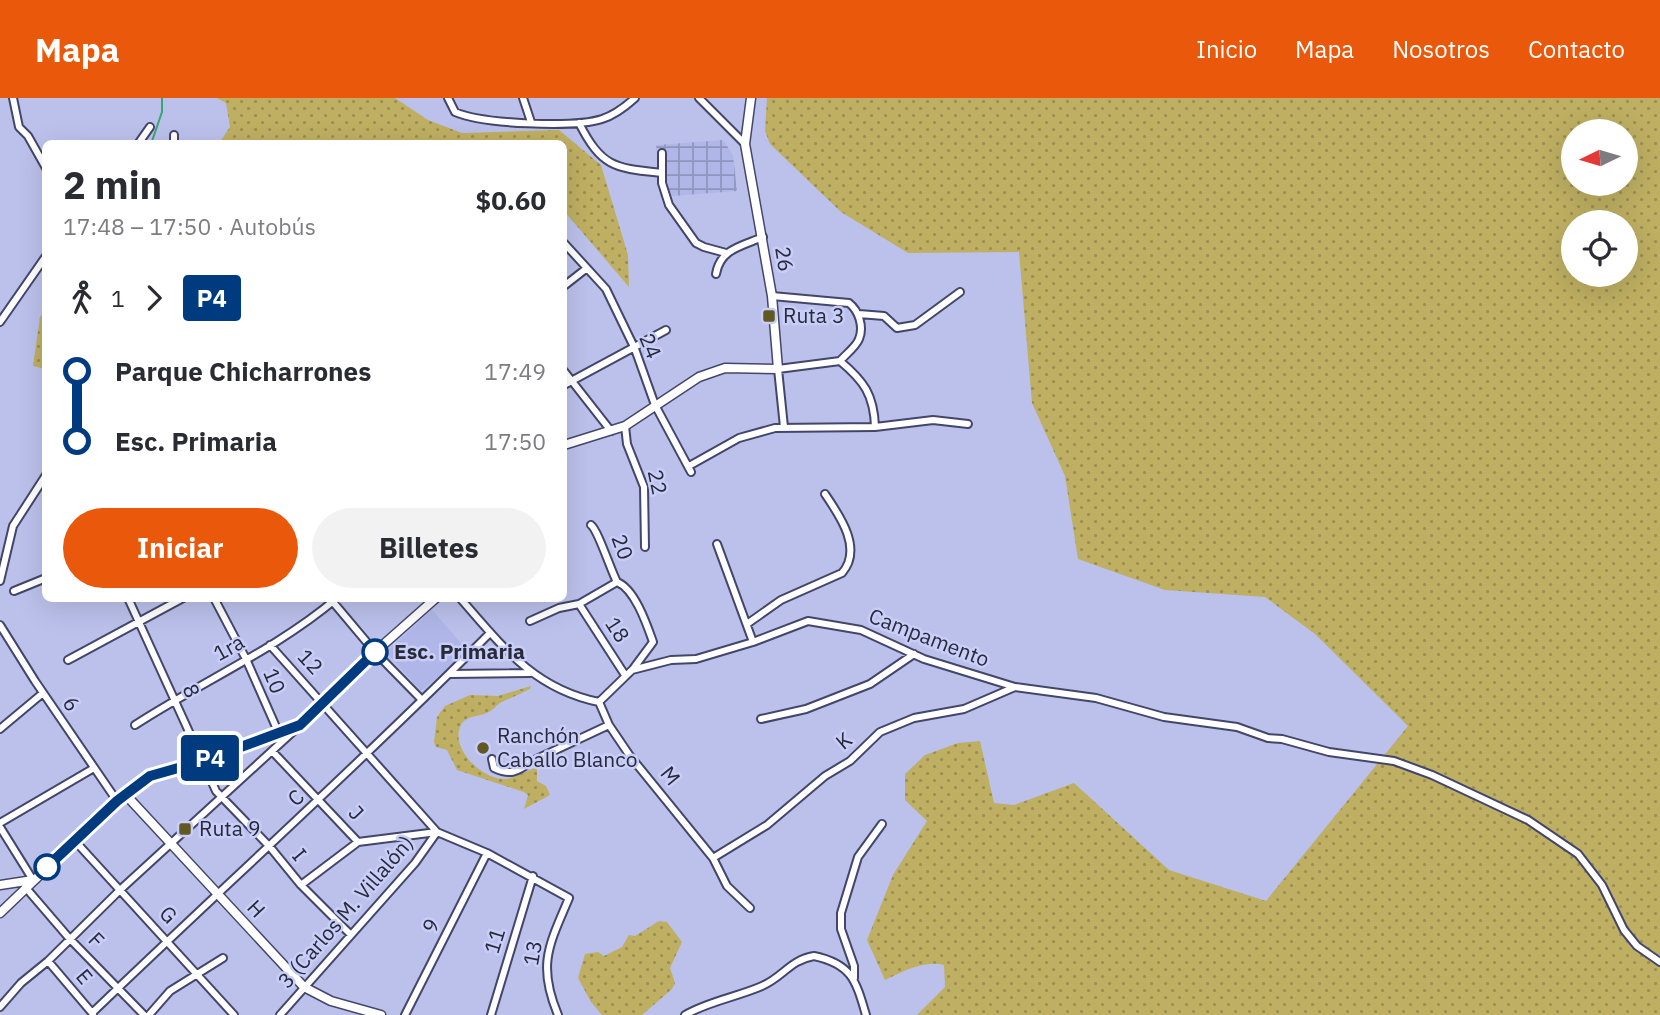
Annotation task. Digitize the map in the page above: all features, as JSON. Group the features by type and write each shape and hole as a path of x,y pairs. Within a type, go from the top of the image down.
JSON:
{"street":[{"path":"13,98 19,127 28,136 42,161"},
{"path":"448,98 455,112 484,121 579,123 610,116 635,98"},
{"path":"523,98 531,122"},
{"path":"699,98 745,145"},
{"name":"26","path":"751,98 745,145 772,296 784,427"},
{"path":"579,123 592,146 607,162 617,167 662,173"},
{"path":"141,140 150,127"},
{"path":"173,140 174,135"},
{"path":"662,153 664,193 688,234 704,247 726,253"},
{"path":"716,274 718,262 726,253 763,237"},
{"name":"24","path":"567,246 607,289 635,349 655,405 690,469 739,438 784,427"},
{"path":"0,323 42,262"},
{"path":"567,284 587,268"},
{"path":"859,314 884,316 897,328 915,325 960,292"},
{"path":"567,444 625,426 699,377 725,369 778,369 841,360 859,341 859,314 855,307 843,301 772,296"},
{"path":"567,384 666,330"},
{"path":"841,360 856,374 867,390 874,408 875,427"},
{"path":"567,375 611,431"},
{"path":"784,427 875,427 933,420 968,424"},
{"name":"22","path":"625,426 627,443 644,487 645,548"},
{"path":"0,581 13,526 42,481"},
{"path":"747,624 781,600 842,573 849,564 852,552 850,543 825,494"},
{"name":"20","path":"591,525 597,530 604,555 617,582 626,587 643,615 653,642 632,670"},
{"path":"717,544 753,642"},
{"path":"13,591 42,580"},
{"path":"530,621 559,608 579,604 617,582"},
{"name":"8","path":"130,602 215,791 221,797"},
{"path":"68,660 175,602"},
{"name":"10","path":"216,602 246,659 280,737"},
{"name":"1ra","path":"135,725 270,645 332,602"},
{"path":"337,602 375,652 422,700"},
{"path":"0,913 125,794 150,776 280,737 300,725 431,602"},
{"path":"463,602 530,673 576,698 599,702"},
{"name":"18","path":"579,604 625,675"},
{"name":"Campamento","path":"599,702 632,670 671,660 696,659 753,642 808,621 861,630 914,654 974,676 1015,687 1096,698 1164,717 1237,727 1268,738 1282,739 1329,752 1394,761 1432,775 1528,820 1578,855 1602,885 1624,930 1637,946 1660,962"},
{"name":"6","path":"0,625 117,801"},
{"name":"C","path":"93,1014 167,940 270,848 368,754 490,633"},
{"name":"12","path":"270,645 323,703"},
{"path":"761,719 806,709 870,684 914,654"},
{"path":"450,674 530,673"},
{"name":"K","path":"713,858 767,825 825,776 850,761 880,732 914,718 964,709 1015,687"},
{"path":"0,729 43,693"},
{"name":"M","path":"599,702 609,725 630,756 713,858 727,886 751,908"},
{"path":"323,703 437,832 533,876"},
{"path":"492,759 494,768 503,773 520,771 530,762 609,725"},
{"path":"0,1007 20,983 48,961 120,890 272,751 280,737"},
{"name":"J","path":"272,751 358,842 437,832"},
{"path":"33,880 0,825 94,768"},
{"name":"H","path":"125,794 304,987 331,1001 381,1015"},
{"name":"I","path":"221,797 350,934"},
{"path":"866,1015 854,978 854,966 841,929 841,913 858,857 882,824"},
{"name":"3 (Carlos M. Villalón)","path":"280,1015 415,863 437,832"},
{"name":"G","path":"75,841 234,1015"},
{"path":"301,885 358,842"},
{"name":"9","path":"405,1015 487,853"},
{"name":"13","path":"533,876 569,898 552,939 545,969 548,988 558,1015"},
{"name":"11","path":"491,1015 533,876"},
{"path":"0,885 33,880"},
{"name":"F","path":"26,888 69,938 146,1015"},
{"path":"146,1015 170,991 223,958"},
{"path":"685,1015 744,990 761,986 780,976 792,963 802,958 824,958 854,978"},
{"name":"E","path":"48,961 93,1014"}],"shaded area":[{"path":"217,98 395,98 428,120 462,133 559,130 601,165 628,255 629,287 567,215 567,140 221,140 230,127 226,103"},
{"path":"767,98 1660,98 1660,1015 917,1015 945,987 944,965 922,965 885,980 867,940 893,875 927,821 905,800 905,774 925,755 958,743 980,741 994,803 1014,805 1074,783 1169,870 1266,901 1408,726 1315,634 1265,597 1165,590 1078,559 1065,476 1032,403 1019,252 908,253 841,212 770,144 765,131"},
{"path":"723,140 733,155 737,191 660,197 656,145"},
{"path":"42,314 42,368 33,366"},
{"path":"432,610 468,651 421,691 386,652"},
{"path":"531,686 489,712 464,721 459,732 463,752 487,774 506,779 537,767 537,781 546,786 550,795 524,809 528,795 524,792 457,770 447,750 436,747 434,742 437,717 445,706 470,695 498,696"},
{"path":"659,921 667,922 682,942 670,968 675,983 672,989 642,1015 602,1015 591,1002 578,978 585,954 598,952 604,956 622,947 629,935 635,936"}],"waterway":[{"path":"152,140 162,112 162,98"}],"bus line":[{"name":"P4","path":"47,867 117,801 150,776 203,761 300,725 375,652"}],"place":[{"name":"Ruta 3","path":"769,316"},
{"name":"Esc. Primaria","path":"375,652"},
{"name":"Ranchón Caballo Blanco","path":"483,748"},
{"name":"Ruta 9","path":"185,829"}]}
